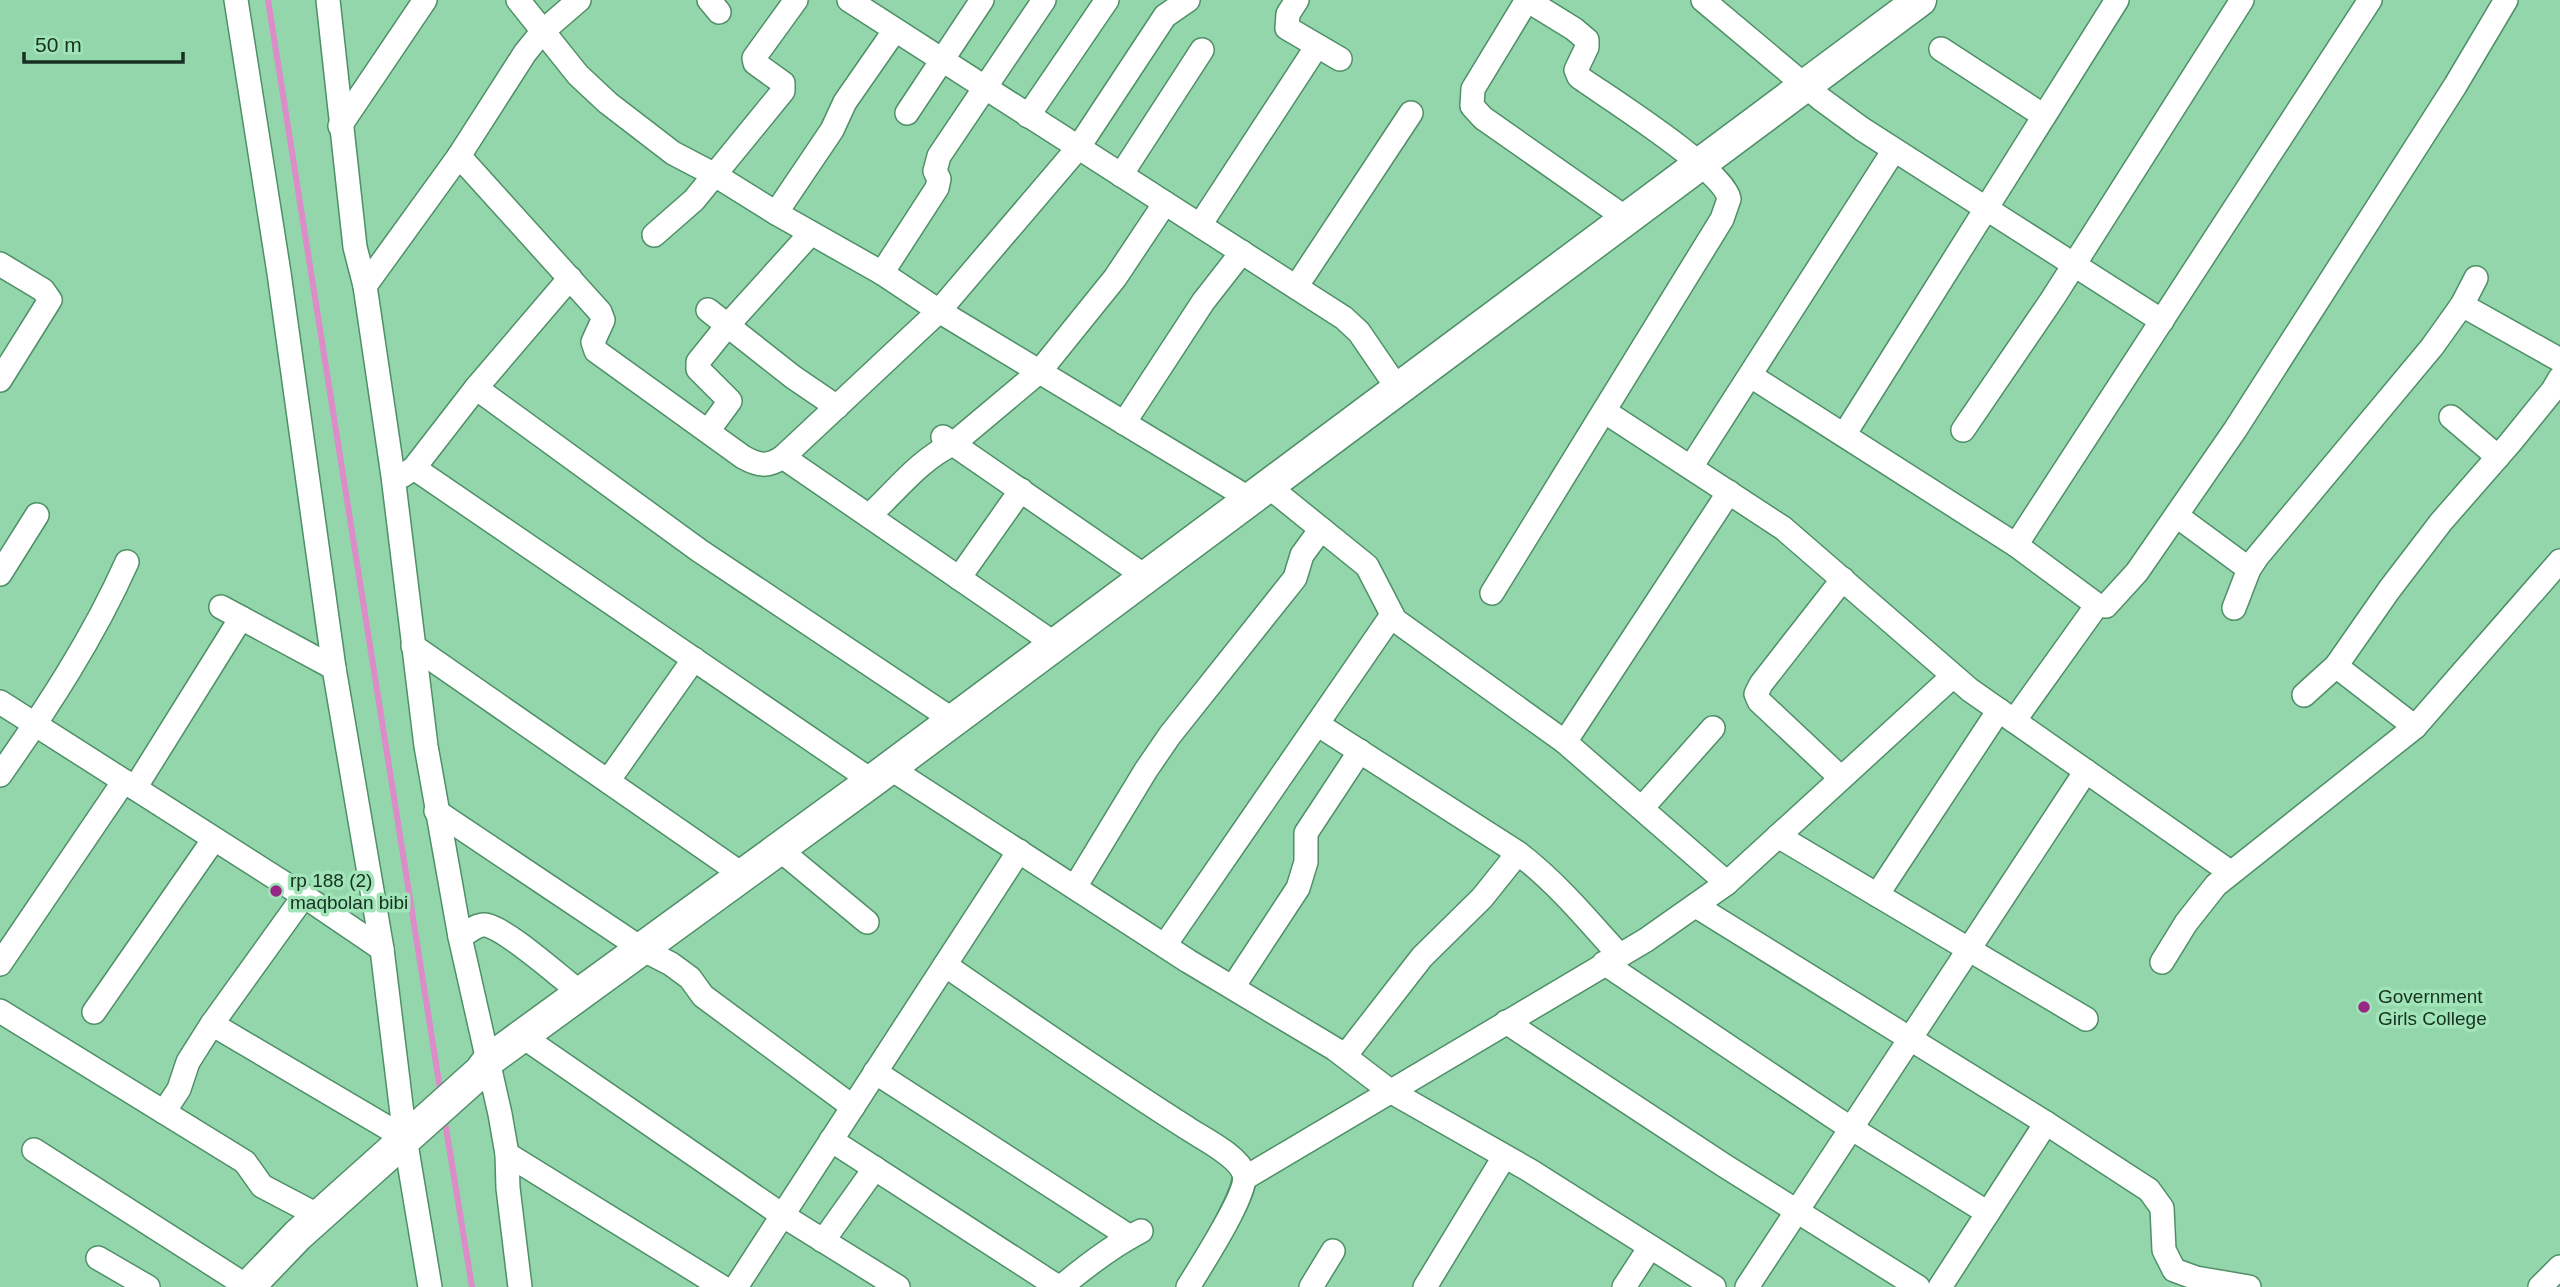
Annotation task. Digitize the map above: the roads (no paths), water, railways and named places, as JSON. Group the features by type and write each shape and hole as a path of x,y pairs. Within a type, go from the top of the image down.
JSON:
{"street":[{"path":"236,0 279,273 334,668 382,949 405,1138 428,1286"},
{"path":"328,0 355,247 403,472 414,646 436,811 484,1066 507,1154 508,1188 522,1285"},
{"path":"340,126 425,0"},
{"path":"518,0 578,75 616,110 673,153 882,273 939,311 1124,423 1259,492 1321,529 1367,566 1392,615 1406,628 1565,742 1727,883"},
{"path":"365,286 459,156 503,85 542,32 579,0"},
{"path":"654,235 680,214 715,175 783,91 783,83 755,63 754,58 796,0"},
{"path":"907,113 982,0"},
{"path":"882,273 937,188 939,179 935,171 939,156 1044,0"},
{"path":"1028,116 1107,0"},
{"path":"459,156 602,316 603,324 593,342 596,351 758,465 771,463 783,457 939,311 1078,148 1165,16 1188,0"},
{"path":"1297,0 1288,14 1287,28 1340,59"},
{"path":"1492,593 1722,219 1728,204 1728,194 1700,164 1579,77 1576,68 1587,47 1587,40 1527,0 1473,89 1472,106 1483,118 1627,219"},
{"path":"1703,0 1821,99 1894,150 2162,321"},
{"path":"1844,435 2117,0"},
{"path":"1962,430 2074,266 2242,0"},
{"path":"2016,545 2370,0"},
{"path":"1751,376 2016,545 2097,605 2106,606 2117,597 2177,516 2335,277 2506,0"},
{"path":"860,3 895,30 1344,318 1359,332 1398,389"},
{"path":"34,1150 248,1287 319,1216 484,1066 522,1036 881,774 1807,85 1908,3"},
{"path":"776,213 832,130 845,102 895,30"},
{"path":"1200,225 1317,47"},
{"path":"1121,175 1202,50"},
{"path":"1941,50 2044,116"},
{"path":"1296,287 1411,113"},
{"path":"1691,467 1894,150"},
{"path":"869,516 948,441 1040,371 1115,278 1165,203"},
{"path":"708,432 730,401 698,369 697,364 727,326 811,233"},
{"path":"1124,423 1203,302 1242,252"},
{"path":"0,264 43,290 50,300 0,380"},
{"path":"403,472 570,278"},
{"path":"2234,608 2249,569 2424,357 2462,305 2476,278"},
{"path":"2462,305 2560,360"},
{"path":"708,310 793,377 837,407"},
{"path":"2304,695 2336,666 2441,522 2558,387"},
{"path":"477,388 700,551 953,720"},
{"path":"1604,411 1783,528 1953,676 2230,872"},
{"path":"2451,417 2498,457"},
{"path":"948,441 1146,577"},
{"path":"783,457 1055,644"},
{"path":"403,472 694,659 881,774 1019,851 1345,1056 1391,1091 1504,1157 1714,1287"},
{"path":"959,578 1021,490"},
{"path":"1565,742 1729,492"},
{"path":"0,574 37,515"},
{"path":"2177,516 2249,569"},
{"path":"1074,887 1170,735 1295,578 1302,555 1321,529"},
{"path":"2162,961 2186,923 2211,891 2230,872 2414,727 2560,561"},
{"path":"0,775 36,724 94,630 127,562"},
{"path":"1841,778 1759,701 1756,694 1843,579"},
{"path":"1877,895 2006,716 2097,605"},
{"path":"221,607 334,668"},
{"path":"1165,945 1392,615"},
{"path":"0,964 129,785 241,618"},
{"path":"414,646 743,875"},
{"path":"608,781 694,659"},
{"path":"2336,666 2414,727"},
{"path":"1245,1178 1646,940 1696,906 1727,883 1953,676"},
{"path":"0,702 304,896 382,949"},
{"path":"1317,724 1536,867 1571,901 1611,959 1852,1128 1988,1213"},
{"path":"1642,808 1713,728"},
{"path":"1233,988 1298,888 1306,862 1306,832 1360,751"},
{"path":"1747,1287 2086,771"},
{"path":"436,811 642,949 685,974 703,996 853,1107"},
{"path":"1778,836 2086,1018"},
{"path":"94,1012 214,839"},
{"path":"779,849 867,922"},
{"path":"736,1287 1019,851"},
{"path":"1345,1056 1422,957 1482,898 1518,853"},
{"path":"164,1112 179,1089 188,1062 212,1024 304,896"},
{"path":"1696,906 2149,1190 2161,1208 2164,1250 2174,1270 2196,1278 2249,1287"},
{"path":"460,936 480,926 488,926 512,940 581,993"},
{"path":"945,965 1240,1166 1245,1178 1242,1188 1188,1287"},
{"path":"0,1011 245,1163 262,1186 319,1216"},
{"path":"1506,1022 1918,1287"},
{"path":"212,1024 405,1138"},
{"path":"522,1036 782,1215 898,1287"},
{"path":"831,1140 1059,1287 1088,1264 1136,1234 875,1072"},
{"path":"1940,1287 2046,1123"},
{"path":"507,1154 722,1287"},
{"path":"1424,1287 1504,1157"},
{"path":"823,1241 875,1168"},
{"path":"1624,1287 1650,1247"},
{"path":"1311,1287 1333,1251"},
{"path":"98,1258 148,1287"},
{"path":"2540,1287 2560,1267"}],"waterway":[{"path":"268,0 441,1095"},
{"path":"444,1116 472,1287"}],"place":[{"name":"rp 188 (2) maqbolan bibi","path":"276,891"},
{"name":"Government Girls College","path":"2364,1007"}]}
